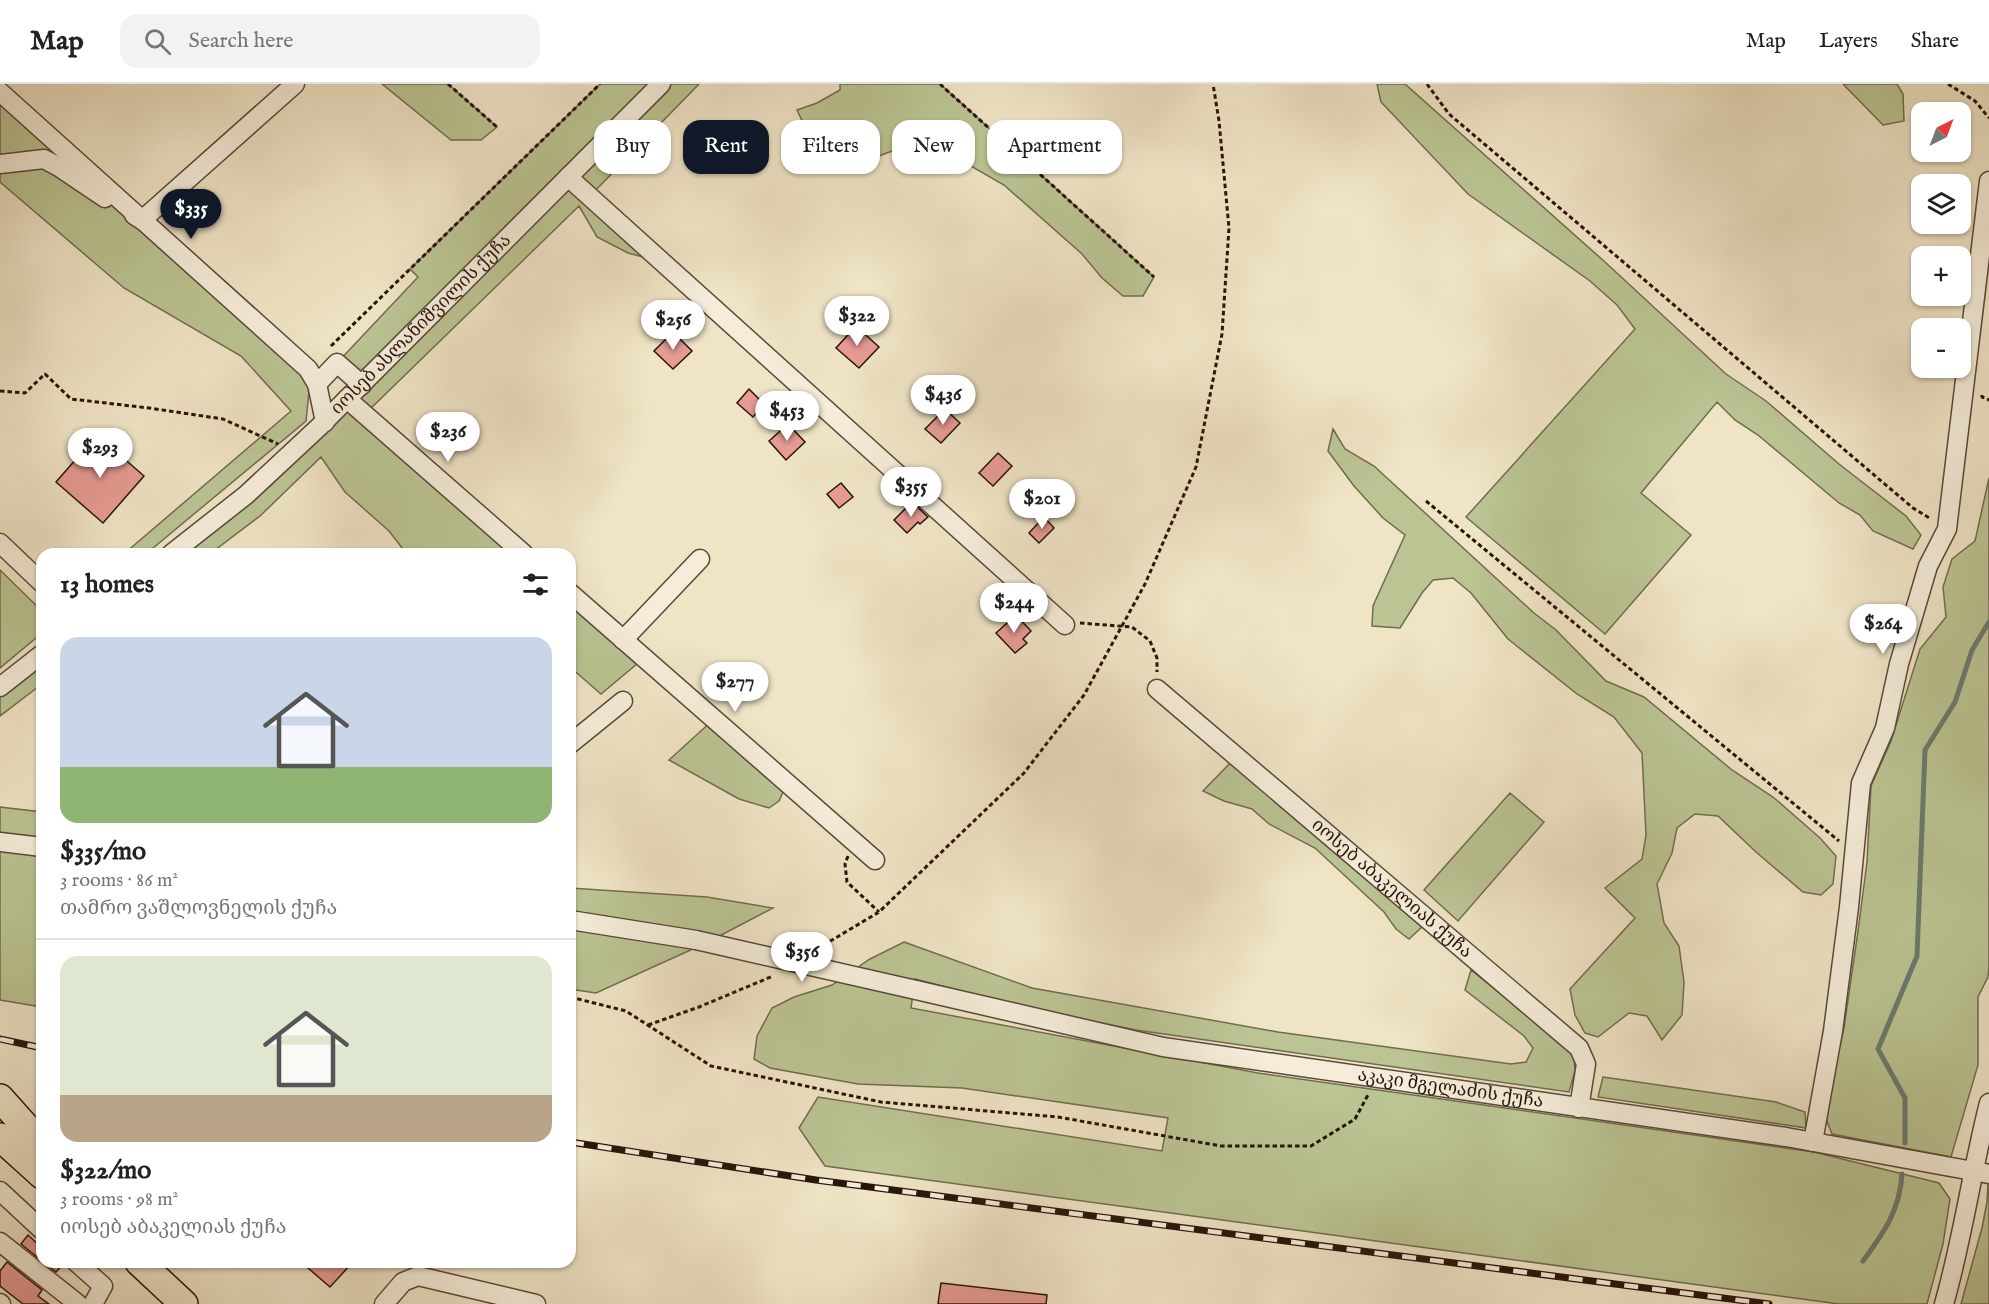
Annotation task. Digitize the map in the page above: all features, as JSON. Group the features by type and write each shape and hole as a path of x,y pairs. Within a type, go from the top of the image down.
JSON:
{"highway":[{"path":"0,1098 36,1138"},
{"path":"0,1137 36,1170"},
{"path":"145,1268 184,1304"}],"street":[{"path":"142,220 295,84"},
{"name":"იოსებ ასლანიშვილის ქუჩა","path":"179,548 246,495 325,422 661,84"},
{"path":"0,92 312,377 325,422"},
{"path":"0,164 45,159 142,220"},
{"path":"568,177 1065,625"},
{"path":"1813,1142 1833,1031 1861,783 1885,728 1899,664 1928,566 1947,529 1989,181"},
{"path":"1975,290 1989,265"},
{"path":"312,377 337,363 362,385"},
{"path":"347,399 517,548"},
{"path":"0,543 36,577"},
{"path":"623,640 700,559"},
{"path":"576,598 875,861"},
{"path":"0,687 36,659"},
{"name":"იოსებ აბაკელიას ქუჩა","path":"1157,688 1579,1048 1586,1064 1580,1108"},
{"path":"576,739 623,701"},
{"path":"0,842 36,846"},
{"name":"აკაკი მგელაძის ქუჩა","path":"576,921 696,940 1163,1047 1813,1142 1981,1173"},
{"path":"1944,1304 1959,1241 1981,1173 1989,1103"},
{"path":"0,1191 36,1224"},
{"path":"0,1242 78,1304"},
{"path":"83,1268 103,1286 93,1304"},
{"path":"384,1304 403,1282 418,1276 536,1304"}],"path":[{"path":"448,84 497,127"},
{"path":"312,377 600,84"},
{"path":"940,84 1154,277"},
{"path":"814,951 879,912 1024,772 1083,695 1145,584 1196,467 1221,334 1229,228 1220,120 1213,84"},
{"path":"1427,84 1449,114 1458,122 1913,508 1947,529"},
{"path":"1948,84 1975,102 1989,118"},
{"path":"0,391 25,393 45,374 71,399 223,419 294,451"},
{"path":"1426,501 1854,853"},
{"path":"1065,625 1084,622 1132,627 1150,641 1157,658 1157,688"},
{"path":"853,841 845,864 847,882 879,912"},
{"path":"648,1025 699,1007 776,974"},
{"path":"576,998 626,1011 711,1066 881,1102 1058,1117 1221,1146 1311,1146 1355,1119 1377,1079"}],"green space":[{"path":"382,84 448,84 497,127 481,140 451,140"},
{"path":"600,84 699,84 664,120 594,120 594,174 611,174 590,196 662,262 628,253 597,237 579,206 365,414 518,548 402,548 389,531 345,492 321,457 260,516 218,548 191,548 253,501 348,409 347,399 361,385 337,363 418,277 410,269"},
{"path":"840,84 940,84 987,126 987,174 1040,174 1154,277 1143,296 1123,296 1102,278 1082,254 1004,185 975,168 975,120 892,120 892,151 880,156 880,120 802,120 797,110 817,103 840,90"},
{"path":"1377,84 1405,84 1605,262 1726,374 1766,401 1839,464 1906,516 1921,535 1913,549 1873,531 1860,515 1839,503 1758,435 1735,420 1717,402 1641,493 1691,535 1605,634 1466,517 1635,329 1617,305 1590,281 1468,194 1381,102"},
{"path":"1843,84 1897,84 1903,94 1904,121 1883,125"},
{"path":"0,92 317,384 309,392 306,421 153,548 131,548 291,411 241,356 124,288 0,182"},
{"path":"1333,429 1345,449 1374,466 1534,613 1556,630 1606,681 1644,697 1732,770 1773,797 1820,838 1836,856 1833,884 1821,895 1803,892 1718,816 1695,814 1677,828 1672,853 1657,884 1664,923 1679,946 1684,982 1682,1015 1662,1040 1647,1016 1629,1013 1598,1037 1585,1033 1575,1015 1570,989 1635,918 1605,888 1642,859 1646,835 1642,753 1614,717 1577,694 1508,639 1471,593 1453,578 1433,580 1400,628 1372,626 1373,606 1405,535 1383,518 1354,486 1328,451"},
{"path":"1989,478 1989,967 1988,977 1978,997 1978,1065 1951,1157 1832,1134 1826,1119 1833,1074 1844,1028 1858,931 1867,862 1871,786 1891,741 1920,649 1946,617 1943,587 1952,559 1975,541"},
{"path":"0,570 36,605 36,638 0,668"},
{"path":"576,598 644,658 601,694 576,672"},
{"path":"36,666 36,689 0,716 0,693"},
{"path":"714,719 787,783 779,801 769,808 739,799 669,760"},
{"path":"1231,762 1424,925 1409,939 1396,929 1384,912 1315,848 1269,824 1252,809 1224,801 1203,791"},
{"path":"1510,793 1544,822 1458,921 1424,890"},
{"path":"0,807 36,811 36,838 0,833"},
{"path":"0,850 36,854 36,1006 0,1000"},
{"path":"576,888 707,897 773,908 706,943 596,993 576,990"},
{"path":"904,942 1032,988 1278,1032 1511,1064 1526,1062 1533,1048 1524,1036 1465,990 1471,970 1557,1038 1574,1055 1575,1071 1569,1092 1136,1030 1028,1008 915,979 911,1008 1258,1073 1814,1152 1939,1183 1950,1199 1943,1244 1927,1304 1839,1304 825,1166 799,1128 818,1097 1162,1151 1168,1118 962,1088 858,1084 770,1068 754,1059 757,1036 772,1008 794,997 832,985 870,959"},
{"path":"1603,1077 1776,1102 1805,1112 1806,1128 1598,1097"},
{"path":"1989,1164 1989,1304 1961,1304 1982,1228 1987,1202"}],"building":[{"path":"856,326 879,347 859,368 836,348"},
{"path":"673,332 692,351 673,369 654,351"},
{"path":"749,389 764,404 753,417 737,403"},
{"path":"945,409 960,423 941,443 925,429"},
{"path":"788,424 805,442 786,460 769,441"},
{"path":"97,435 144,476 103,523 56,482"},
{"path":"998,453 1012,466 993,486 979,473"},
{"path":"841,483 853,497 839,508 827,494"},
{"path":"912,502 928,517 920,524 918,522 907,533 894,520"},
{"path":"1044,517 1054,528 1039,543 1029,533"},
{"path":"1016,615 1031,631 1023,639 1027,643 1015,653 996,633"},
{"path":"28,1235 36,1242 36,1256 21,1244"},
{"path":"7,1262 42,1290 38,1296 49,1304 23,1304 0,1286 0,1271"},
{"path":"308,1268 347,1268 330,1287"},
{"path":"941,1283 1047,1295 1046,1304 938,1304"}],"waterway":[{"path":"1905,1143 1905,1098 1878,1049 1917,956 1925,750 1955,702 1972,650 1989,622"},
{"path":"1863,1261 1890,1220 1898,1199 1902,1174"}],"railway":[{"path":"0,1039 36,1047"},
{"path":"576,1143 816,1180 1769,1304"}]}
